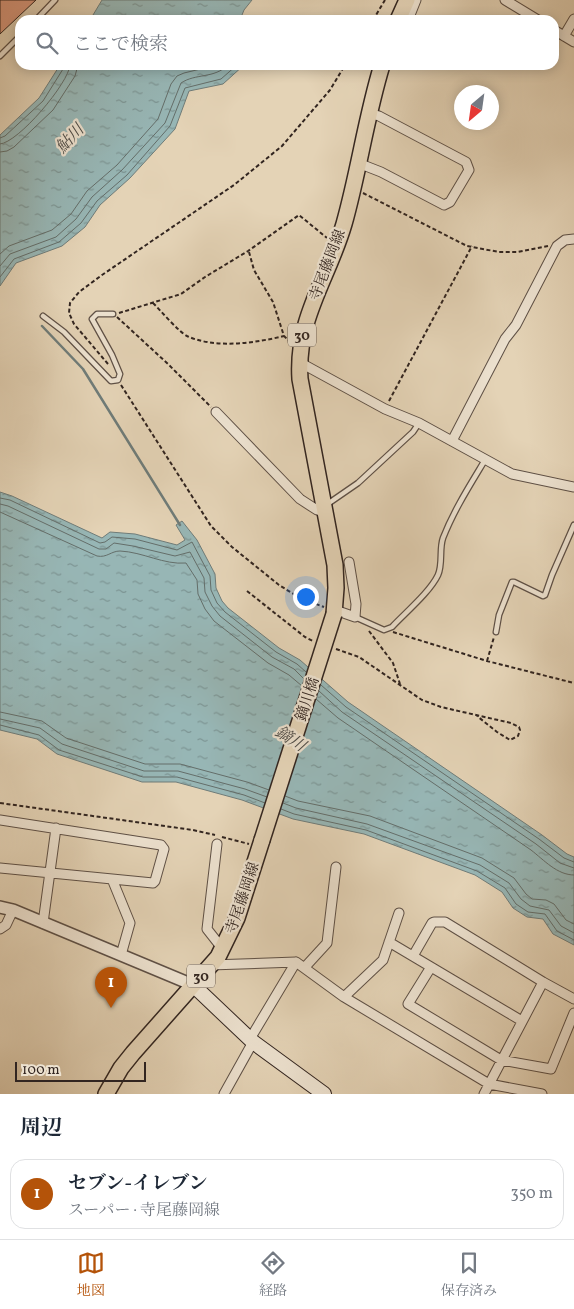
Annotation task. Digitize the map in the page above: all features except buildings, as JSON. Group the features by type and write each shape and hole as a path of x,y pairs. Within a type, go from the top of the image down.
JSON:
{"main road":[{"path":"400,15 407,0"},
{"name":"寺尾藤岡線","path":"334,612 336,571 300,379 300,355 306,320 336,246 353,188 381,70"},
{"name":"鏑川橋","path":"261,843 334,612"},
{"name":"寺尾藤岡線","path":"106,1094 121,1068 210,965 224,946 238,918 261,843"},
{"path":"193,985 251,1040 324,1094"}],"street":[{"path":"410,15 416,0"},
{"path":"505,0 530,15"},
{"path":"564,36 574,19"},
{"path":"559,33 574,42"},
{"path":"358,163 381,172 444,205 450,202 468,170 466,162 370,113"},
{"path":"452,440 505,339 516,325 557,246 565,240 574,239"},
{"path":"300,355 384,409 419,422 512,474 574,487"},
{"path":"216,412 300,499 317,510 325,508"},
{"path":"334,612 355,617 356,604 349,562"},
{"path":"0,820 161,845 164,849 153,883 0,868"},
{"path":"42,923 56,828"},
{"path":"217,844 207,929 218,943 224,946"},
{"path":"305,967 327,943 336,867"},
{"path":"112,879 130,923 121,955"},
{"path":"0,907 13,910 193,985"},
{"path":"0,930 6,925 13,910"},
{"path":"344,997 383,960 399,912"},
{"path":"413,956 432,923 445,922 574,999"},
{"path":"389,942 522,1020"},
{"path":"224,1094 251,1040 296,962"},
{"path":"210,965 296,962 344,997 488,1084 542,1094"},
{"path":"431,967 408,1004 501,1060 551,1069 574,1013"},
{"path":"484,1094 543,982"}],"lane":[{"path":"41,15 55,0"},
{"path":"0,56 15,41"},
{"path":"43,316 64,332 111,381 118,380 120,374 92,319 97,314 113,314"},
{"path":"325,508 358,483 413,432 419,422"},
{"path":"355,617 384,630 388,629 427,590 439,574 440,547 443,539 464,494 484,460"},
{"path":"496,632 499,615 512,582 543,596 546,595 552,575 574,525"}],"path":[{"path":"376,15 385,0"},
{"path":"334,612 300,598 279,585 232,547 211,526 104,358 74,324 68,313 70,303 79,292 234,185 282,146 330,90 343,70"},
{"path":"353,188 472,246 498,252 517,252 552,245 557,246"},
{"path":"113,314 182,294 299,216 336,246"},
{"path":"384,409 472,246"},
{"path":"248,251 254,270 273,302 284,336 300,355"},
{"path":"153,303 187,336 219,344 263,341 284,336"},
{"path":"113,314 168,364 216,412"},
{"path":"247,591 305,637 319,643"},
{"path":"355,617 367,628 393,663 400,684"},
{"path":"487,661 496,632"},
{"path":"401,635 487,661 574,683"},
{"path":"328,646 354,655 422,700 441,707 519,726 518,736 510,740 476,716"},
{"path":"0,803 193,830 261,843"}],"water":[{"path":"102,0 252,0 242,15 93,15"},
{"name":"鮎川","path":"57,70 238,70 223,84 189,91 175,129 130,178 100,205 85,227 62,246 16,263 0,286 0,135 39,98"},
{"name":"鏑川","path":"0,492 102,538 110,532 135,534 177,545 185,540 176,525 182,521 197,540 215,574 216,588 222,601 228,608 279,648 300,660 348,702 574,857 574,945 553,934 543,919 527,917 513,908 502,892 475,875 364,834 293,819 242,800 176,782 142,782 57,754 37,739 0,730"}],"waterway":[{"path":"42,326 83,369 180,525"}],"place":[{"name":"セブン-イレブン","path":"111,1008"}]}
